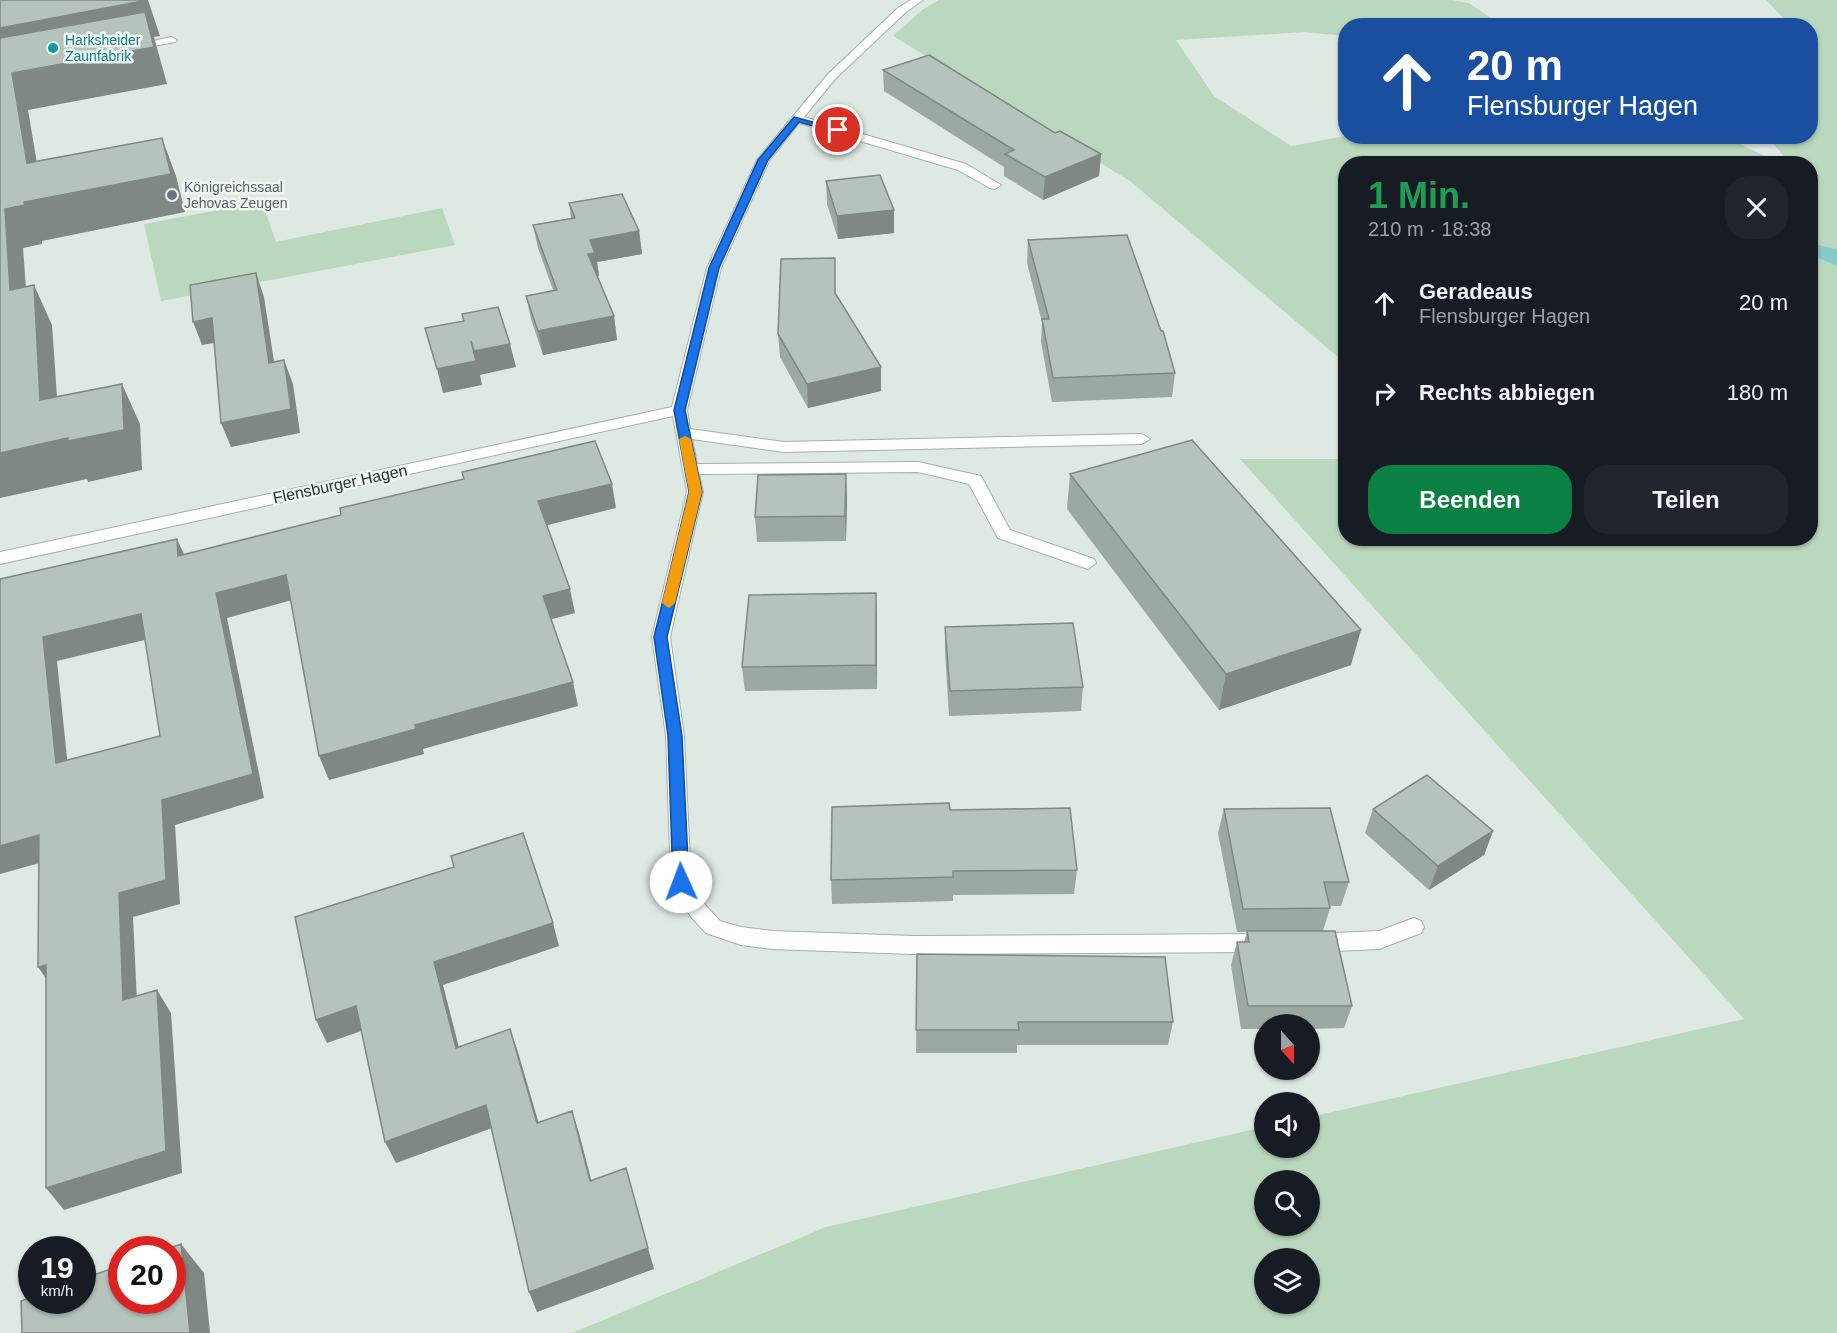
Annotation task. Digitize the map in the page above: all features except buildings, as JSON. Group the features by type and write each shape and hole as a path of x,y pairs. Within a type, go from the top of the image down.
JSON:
{"street":[{"path":"918,0 902,9 832,76 763,160 714,268 679,410 695,492 661,637 675,736 681,882 698,911 713,927 741,936 772,940 913,945 1273,943"},
{"path":"114,51 171,40"},
{"path":"797,118 962,166 995,185"},
{"name":"Flensburger Hagen","path":"0,558 679,410"},
{"path":"684,433 784,447 1142,439"},
{"path":"691,469 918,467 975,480 1004,534 1088,563"},
{"path":"1297,943 1379,940 1413,927"}],"green space":[{"path":"939,0 1452,0 1469,3 1491,18 1338,18 1338,35 1305,32 1176,40 1214,96 1291,146 1338,137 1338,144 1740,144 1765,156 1338,156 1338,357 1130,181 893,36 922,10"},
{"path":"1766,0 1837,0 1837,249 1818,245 1818,156 1784,156 1773,144 1818,144 1818,18 1783,18"},
{"path":"262,202 276,242 442,208 455,245 161,301 144,224"},
{"path":"1818,258 1837,266 1837,1333 572,1333 826,1227 1254,1129 1254,1158 1320,1158 1320,1115 1744,1019 1240,459 1338,459 1338,546 1818,546"}],"water":[{"path":"1818,245 1837,249 1837,266 1818,258"}],"slow traffic":[{"path":"669,603 695,492 685,439"}],"place":[{"name":"Harksheider Zaunfabrik","path":"53,48"},
{"name":"Königreichssaal Jehovas Zeugen","path":"172,195"}],"route":[{"path":"681,882 675,736 661,637 695,492 679,410 714,268 763,160 797,118 838,130"}]}
